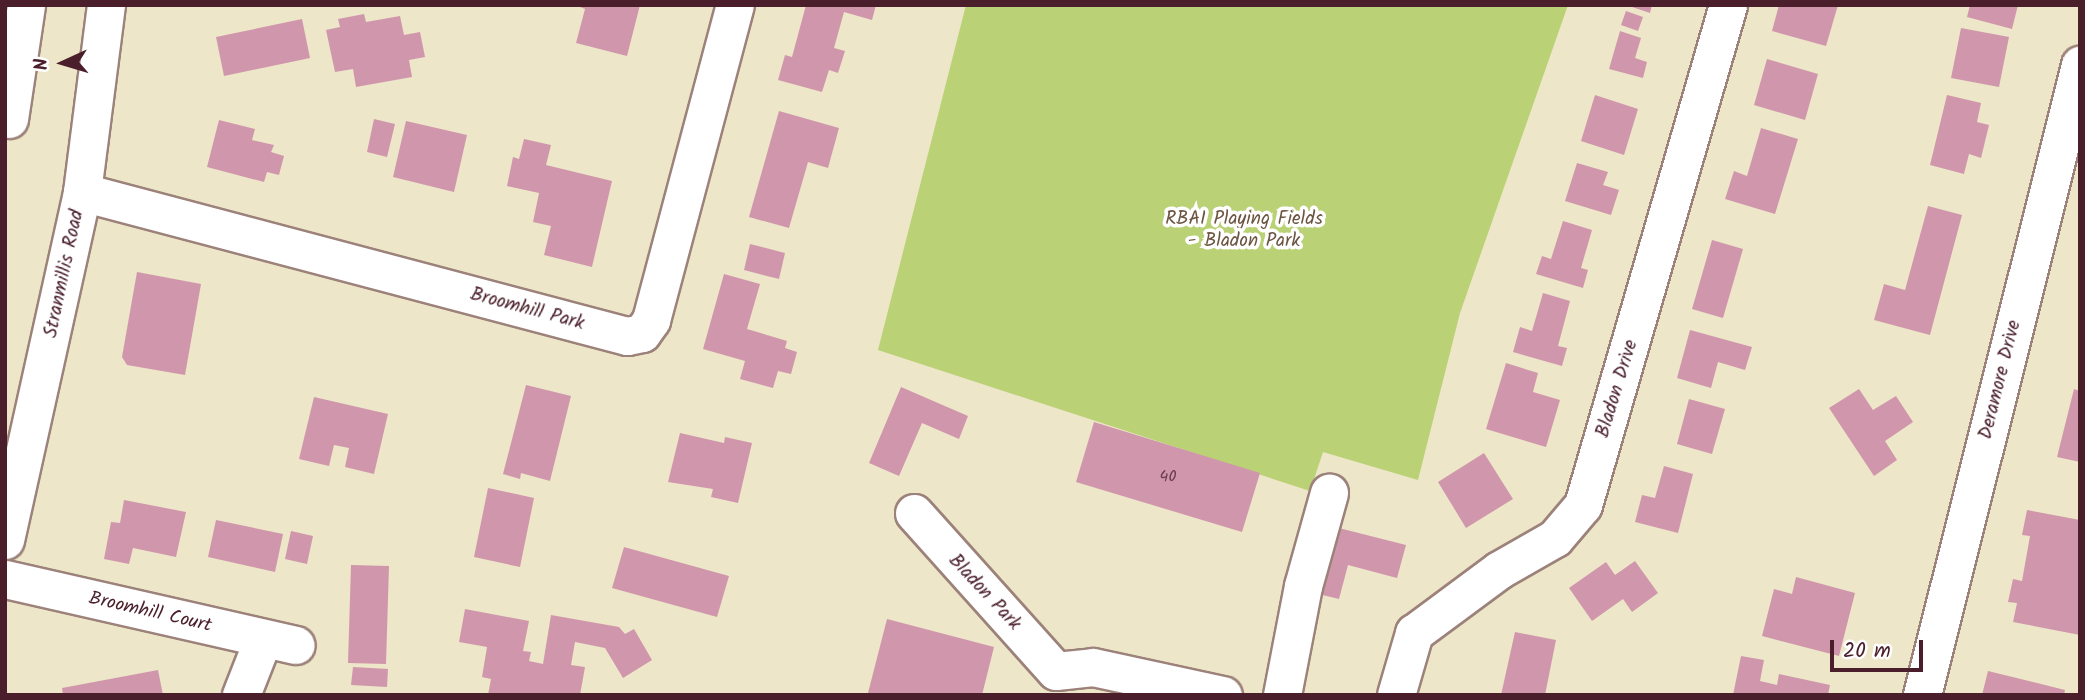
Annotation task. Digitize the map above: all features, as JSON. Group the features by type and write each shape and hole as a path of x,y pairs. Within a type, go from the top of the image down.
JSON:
{"street":[{"path":"9,119 26,5"},
{"name":"Stranmillis Road","path":"5,539 82,192 106,5"},
{"name":"Broomhill Park","path":"82,192 627,336 642,333 651,320 735,5"},
{"name":"Bladon Drive","path":"1396,695 1414,633 1499,570 1555,538 1583,505 1728,5"},
{"name":"Deramore Drive","path":"1922,695 2080,65"},
{"path":"1282,695 1291,646 1329,493"},
{"name":"Bladon Park","path":"914,513 1052,683 1093,667 1223,695"},
{"name":"Broomhill Court","path":"5,579 279,642 242,695"}],"green space":[{"name":"RBAI Playing Fields - Bladon Park","path":"966,5 1568,5 1460,313 1418,480 1323,452 1310,491 878,350"}],"building":[{"path":"575,5 640,5 627,56 576,43 585,9"},
{"path":"806,5 876,5 872,20 844,12 834,48 845,51 838,73 829,70 822,92 778,80 785,55 792,57"},
{"path":"1626,5 1652,5 1650,13"},
{"path":"1779,5 1838,5 1826,46 1772,31"},
{"path":"1970,5 2018,5 2012,29 1967,17"},
{"path":"1626,11 1643,17 1638,31 1621,25"},
{"path":"364,14 366,22 400,16 404,35 420,32 425,57 409,60 412,77 356,87 353,69 335,72 326,30 340,27 338,19"},
{"path":"302,19 310,58 224,76 216,37"},
{"path":"1961,28 2009,37 1999,87 1951,78"},
{"path":"1620,31 1641,38 1635,58 1647,62 1643,78 1609,69"},
{"path":"1767,59 1818,74 1805,120 1754,105"},
{"path":"1595,95 1638,109 1624,155 1581,141"},
{"path":"1947,95 1981,103 1977,122 1989,125 1981,158 1969,154 1964,174 1930,165"},
{"path":"779,111 839,128 828,168 808,162 789,228 749,217"},
{"path":"374,119 395,124 387,157 367,152"},
{"path":"219,120 255,129 252,140 274,145 271,152 284,156 279,175 267,172 264,182 207,167"},
{"path":"406,121 467,135 454,192 393,177"},
{"path":"1761,128 1798,139 1775,214 1725,199 1734,171 1747,176"},
{"path":"524,139 551,145 546,165 612,181 592,267 544,255 551,226 533,222 539,193 507,186 513,157 519,159"},
{"path":"1577,163 1608,172 1603,185 1619,190 1611,215 1565,201"},
{"path":"1928,206 1962,215 1930,335 1874,320 1884,284 1905,290"},
{"path":"1563,221 1592,230 1581,268 1588,270 1583,288 1536,274 1542,256 1551,259"},
{"path":"1712,240 1743,249 1723,318 1692,309"},
{"path":"750,244 785,253 779,279 744,270"},
{"path":"137,272 201,284 185,375 127,365 122,357"},
{"path":"724,274 760,284 747,329 787,341 785,348 797,352 791,374 778,371 773,388 740,379 745,361 703,349"},
{"path":"1543,293 1570,301 1558,346 1567,348 1562,366 1513,352 1520,327 1532,331"},
{"path":"1690,330 1752,347 1745,370 1718,362 1711,388 1677,378"},
{"path":"1506,363 1538,373 1533,392 1560,400 1546,447 1486,429"},
{"path":"526,385 571,396 550,481 521,473 520,479 503,474"},
{"path":"901,387 968,416 959,439 922,423 899,476 869,463"},
{"path":"1859,389 1873,410 1896,396 1913,422 1885,441 1897,460 1874,476 1829,408"},
{"path":"2074,389 2080,391 2080,462 2057,457"},
{"path":"314,397 388,414 374,474 345,467 349,448 334,445 329,466 299,459"},
{"path":"1689,399 1725,409 1712,454 1677,444"},
{"path":"1094,422 1260,473 1242,532 1076,482"},
{"path":"680,433 724,443 725,437 752,443 738,503 711,497 713,489 668,482"},
{"path":"1484,453 1513,499 1466,528 1438,482"},
{"path":"1664,466 1693,474 1678,533 1635,522 1642,495 1655,498"},
{"path":"488,488 534,498 520,567 474,557"},
{"path":"124,500 186,512 176,557 133,548 129,564 104,559 111,522 120,523"},
{"path":"2027,510 2080,520 2080,635 2013,622 2017,603 2008,602 2013,579 2022,581 2030,536 2022,535"},
{"path":"216,520 283,534 275,572 208,557"},
{"path":"1331,526 1406,545 1397,578 1348,565 1339,599 1314,593"},
{"path":"291,531 313,536 307,564 285,559"},
{"path":"624,547 729,576 717,617 612,588"},
{"path":"1635,561 1658,593 1632,612 1623,599 1592,621 1569,588 1606,562 1615,575"},
{"path":"351,565 389,566 386,664 348,663"},
{"path":"1796,577 1855,593 1839,656 1762,636 1774,589 1792,594"},
{"path":"465,609 529,621 523,651 531,652 529,661 543,664 551,615 619,627 625,634 634,629 652,660 623,678 605,648 575,642 571,665 585,667 580,695 488,695 491,679 482,677 487,647 459,642"},
{"path":"887,619 994,647 982,695 868,693"},
{"path":"1515,632 1556,640 1545,695 1501,695"},
{"path":"1741,656 1764,660 1760,681 1777,685 1779,674 1830,685 1828,695 1733,695"},
{"path":"353,667 388,669 387,687 351,685"},
{"path":"158,670 163,695 63,695 62,688"},
{"path":"1988,671 2065,690 2064,695 1982,695"}]}
